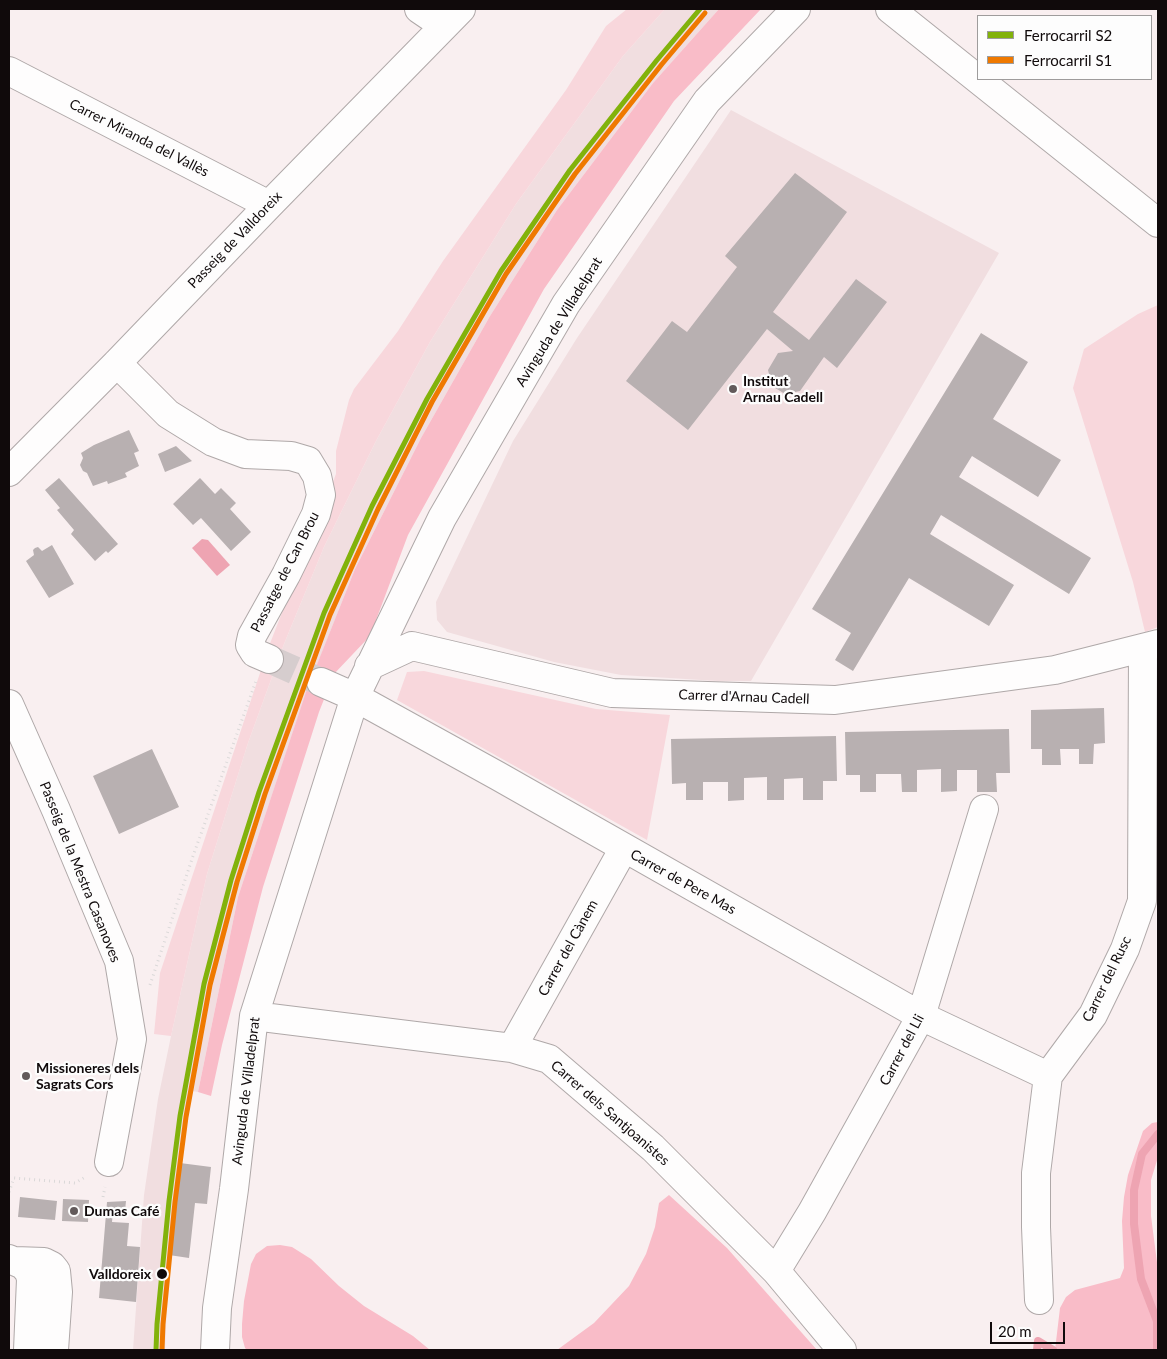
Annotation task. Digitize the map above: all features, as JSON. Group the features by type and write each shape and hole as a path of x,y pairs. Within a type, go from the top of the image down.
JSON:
{"street":[{"path":"419,9 452,17"},
{"name":"Avinguda de Villadelprat","path":"369,666 442,518 566,304 707,101 796,9"},
{"path":"890,9 977,78"},
{"name":"Passeig de Valldoreix","path":"9,472 452,17"},
{"name":"Carrer Miranda del Vallès","path":"9,71 269,205"},
{"path":"979,80 1158,223"},
{"name":"Passatge de Can Brou","path":"117,363 168,414 213,442 245,454 291,456 308,461 317,476 321,496 316,514 286,575 252,636 250,645 262,670"},
{"name":"Carrer d'Arnau Cadell","path":"369,666 412,646 612,693 834,700 1055,670 1151,646"},
{"name":"Carrer del Rusc","path":"1039,1300 1036,1172 1048,1076 1092,1016 1125,949 1150,909 1151,646"},
{"path":"355,697 369,666"},
{"name":"Carrer de Pere Mas","path":"322,682 355,697 498,776 922,1016 1048,1076"},
{"name":"Avinguda de Villadelprat","path":"216,1350 217,1308 234,1189 254,1016 355,697"},
{"name":"Passeig de la Mestra Casanoves","path":"9,704 119,961 132,1039 108,1162"},
{"name":"Carrer del Lli","path":"776,1272 817,1204 922,1016 984,809"},
{"name":"Carrer del Cànem","path":"512,1048 624,848"},
{"name":"Carrer dels Santjoanistes","path":"254,1016 512,1048 549,1059 653,1148 776,1272 842,1350"},
{"path":"12,1260 22,1265 29,1272 31,1279 28,1350"},
{"path":"12,1260 44,1262 52,1266 56,1271 58,1292 54,1350"}],"path":[{"path":"148,993 193,856 262,670"},
{"path":"9,1192 14,1178 75,1183 108,1162"}],"shaded area":[{"path":"627,9 665,9 623,56 516,204 430,342 376,441 324,547 284,644 248,743 207,874 171,1036 154,1034 160,973 269,646 336,474 336,451 349,400 354,389 398,331 443,261 566,90 606,26"},
{"path":"665,9 719,9 653,83 557,210 490,316 421,438 355,569 306,693 238,897 198,1092 192,1091 182,1145 169,1255 165,1350 133,1350 144,1195 158,1099 171,1036 207,874 248,743 284,644 324,547 376,441 430,342 516,204 623,56"},
{"path":"719,9 761,9 674,101 544,289 408,535 370,636 334,674 319,712 263,887 222,1045 211,1096 198,1092 238,897 306,692 355,569 421,438 490,316 557,210 653,83"},
{"name":"Institut Arnau Cadell","path":"731,110 999,253 751,681 717,681 621,675 554,662 447,632 437,620 436,602 513,441 577,338"},
{"path":"1158,305 1158,627 1145,632 1133,582 1073,388 1084,349 1138,314"},
{"path":"202,539 208,540 230,565 217,576 192,548"},
{"path":"424,671 596,709 670,715 647,840 397,700 407,672"},
{"path":"1158,1122 1158,1157 1151,1180 1151,1216 1158,1270 1158,1350 1055,1350 1060,1308 1066,1297 1075,1290 1120,1278 1124,1268 1122,1221 1128,1175 1143,1131 1152,1123"},
{"path":"669,1195 727,1248 817,1350 557,1350 594,1323 629,1286 646,1254 655,1227 659,1203"},
{"path":"280,1245 292,1247 311,1259 339,1286 364,1306 413,1336 430,1350 247,1350 242,1337 242,1324 251,1264 256,1254 267,1246"}],"building":[{"path":"795,173 847,212 773,312 809,340 856,279 887,302 837,368 824,357 800,391 785,394 772,386 768,370 778,353 793,351 767,329 688,430 626,381 672,321 687,332 737,267 725,256"},
{"path":"981,333 1028,362 993,419 1061,460 1038,497 972,456 959,477 1091,558 1069,594 941,515 930,534 1014,585 989,626 909,578 853,671 835,660 851,633 812,609"},
{"path":"129,430 139,451 134,453 139,466 125,473 127,477 108,484 107,481 93,486 87,473 83,471 80,465 83,458 81,453 94,445"},
{"path":"176,446 192,461 165,472 158,454"},
{"path":"59,478 118,544 108,553 106,551 95,561 71,534 74,530 57,510 60,508 45,490"},
{"path":"200,478 215,494 221,488 236,503 230,509 251,532 231,551 201,518 193,525 173,504"},
{"path":"52,545 74,584 49,598 26,561 34,555 33,550 35,548 38,547 42,551"},
{"path":"1104,708 1105,743 1094,744 1093,764 1079,764 1079,749 1060,749 1061,765 1042,765 1042,749 1031,749 1031,710"},
{"path":"1009,729 1010,773 996,773 997,792 977,792 977,770 957,770 957,791 941,792 941,769 917,770 917,792 902,792 901,774 876,774 876,792 860,792 860,775 846,775 845,732"},
{"path":"836,736 837,781 823,781 823,800 803,800 803,778 784,779 784,800 767,800 767,777 744,778 744,800 728,801 728,782 703,782 703,800 686,800 686,783 672,784 671,739"},
{"path":"152,749 179,807 119,834 93,776"},
{"path":"180,1163 211,1167 207,1204 195,1203 189,1258 169,1255"},
{"path":"20,1197 57,1201 55,1220 18,1217"},
{"path":"63,1199 89,1200 88,1222 62,1221"},
{"path":"126,1201 125,1211 113,1210 112,1222 129,1223 127,1246 140,1247 136,1302 99,1298 107,1202"}],"waterway":[{"path":"1157,1350 1157,1321 1141,1279 1134,1224 1134,1190 1142,1154 1158,1134"},
{"path":"1037,1350 1038,1341 1053,1350"}],"tunnel":[{"path":"269,659 321,682"}],"rail line":[{"name":"S2","path":"156,1350 169,1201 180,1116 204,984 231,880 259,792 324,613 372,506 427,399 501,271 570,170 700,9"},
{"name":"S1","path":"162,1350 175,1202 186,1117 210,985 237,882 265,794 330,615 378,509 432,402 506,274 575,174 705,13"}],"place":[{"name":"Institut Arnau Cadell","path":"733,389"},
{"name":"Missioneres dels Sagrats Cors","path":"26,1076"},
{"name":"Dumas Café","path":"74,1211"},
{"name":"Valldoreix","path":"162,1274"}]}
